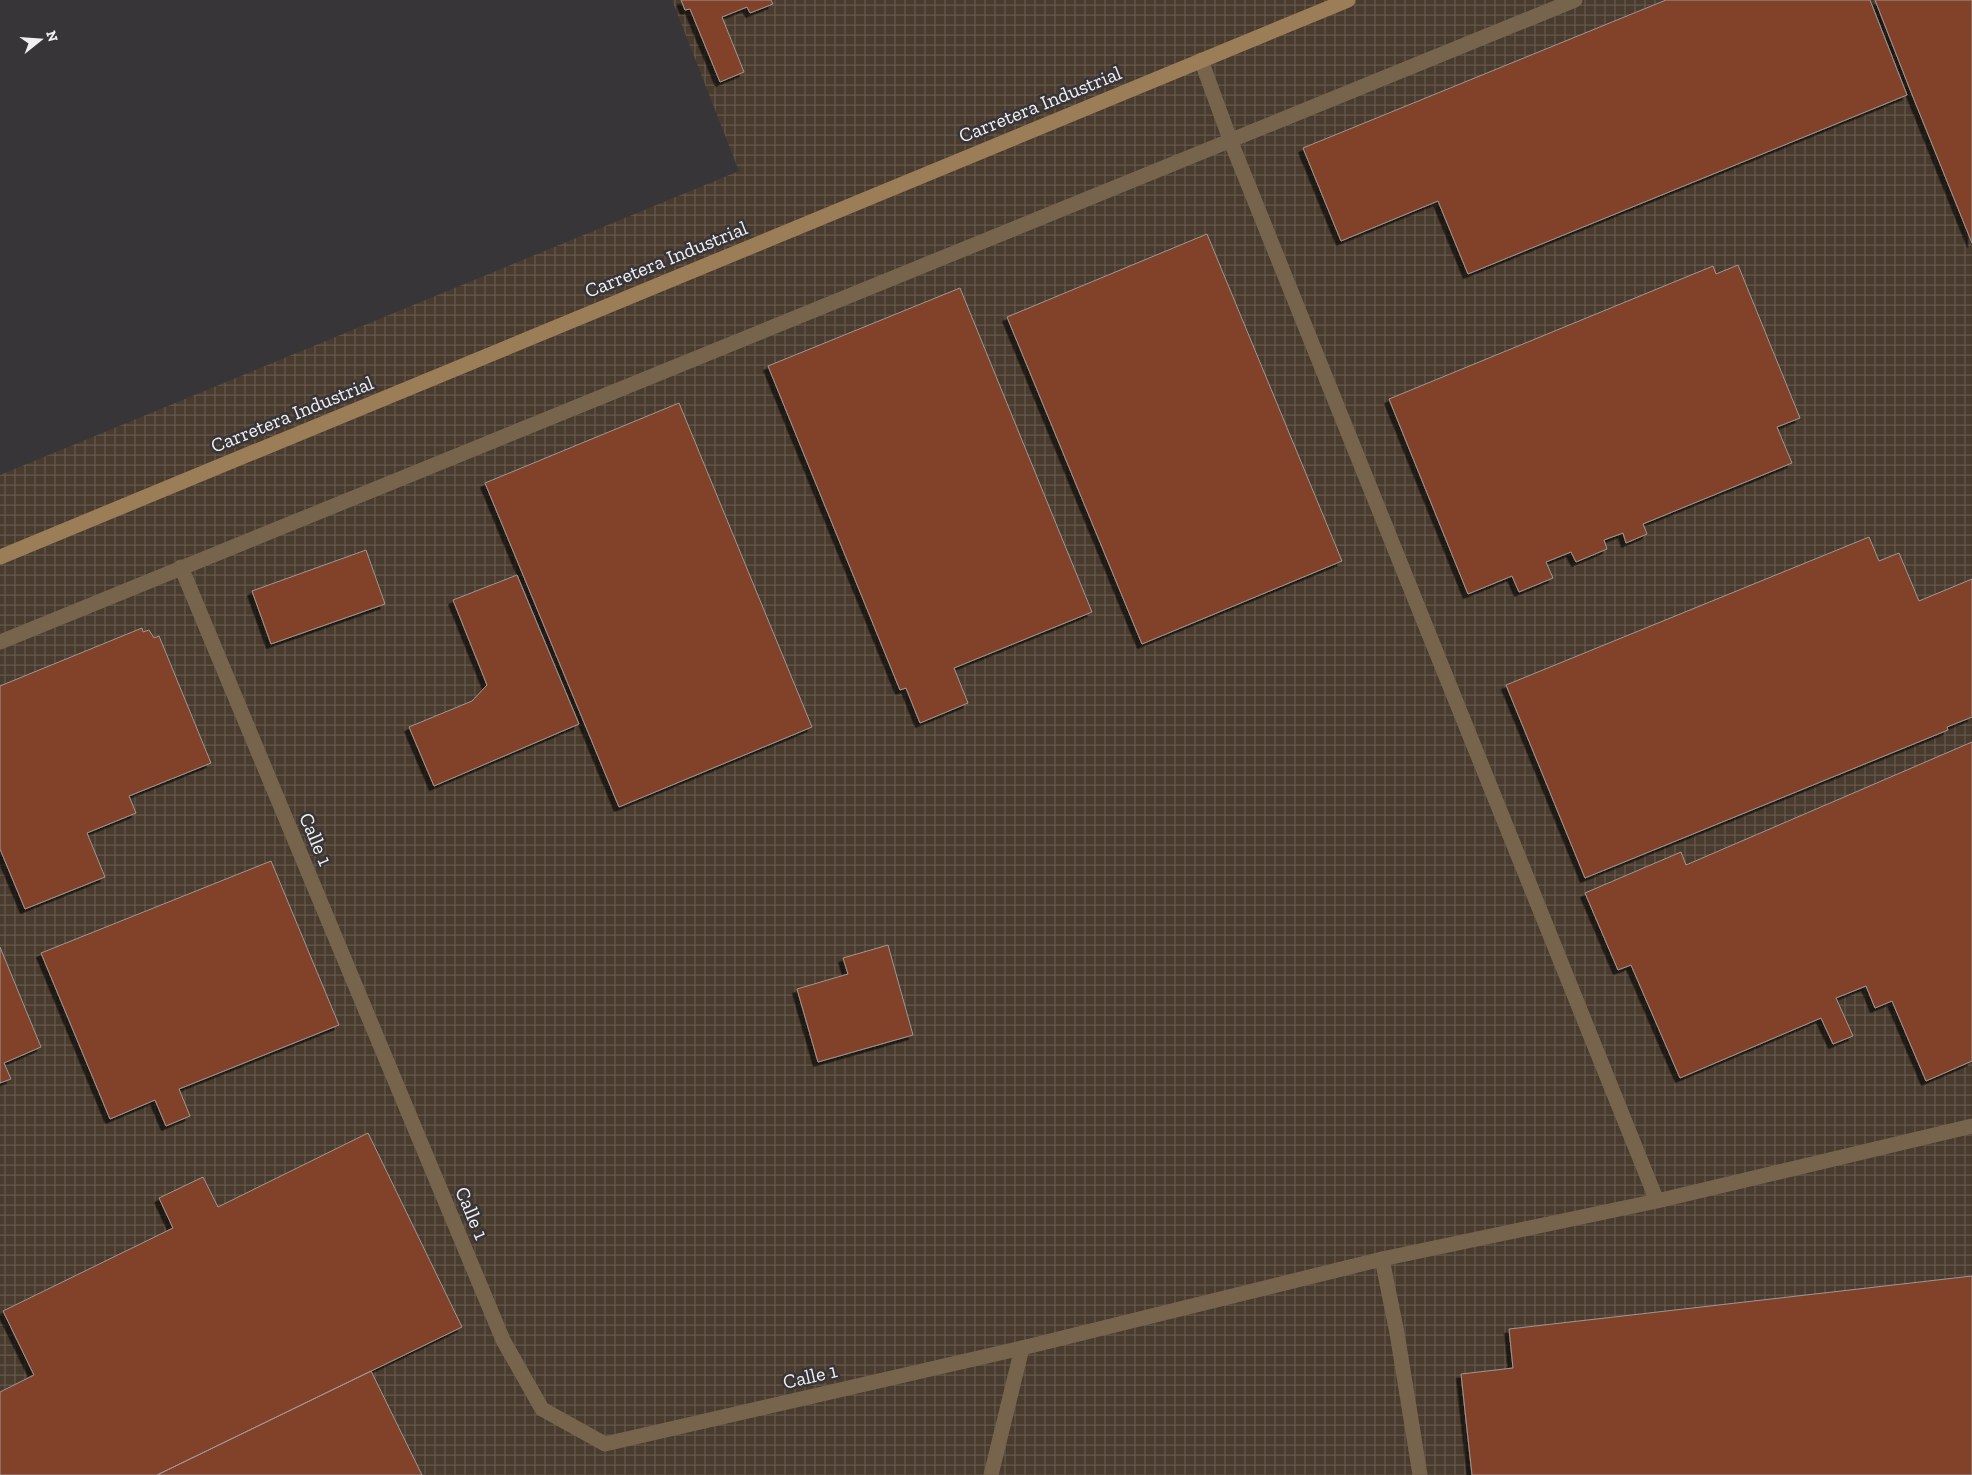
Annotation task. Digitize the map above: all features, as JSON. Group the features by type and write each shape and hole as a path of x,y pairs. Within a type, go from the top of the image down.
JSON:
{"street":[{"name":"Carretera Industrial","path":"0,556 1348,0"},
{"path":"0,642 1231,142 1575,0"},
{"path":"1200,60 1231,142 1656,1201"},
{"name":"Calle 1","path":"181,567 503,1340 542,1409 605,1444 1022,1348 1382,1259 1656,1201 1972,1126"},
{"path":"1382,1259 1397,1333 1420,1475"},
{"path":"991,1475 1022,1348"}],"shaded area":[{"path":"672,0 1972,0 1972,1475 0,1475 0,475 739,171"}],"building":[{"path":"681,0 771,0 773,4 750,13 747,7 722,17 744,72 720,82 690,9 685,10"},
{"path":"1666,0 1870,0 1907,95 1468,274 1438,201 1341,241 1303,148"},
{"path":"1875,0 1972,0 1972,243 1911,92"},
{"path":"1207,234 1342,561 1142,644 1007,317"},
{"path":"1738,265 1800,418 1777,427 1792,463 1643,524 1647,534 1626,543 1623,533 1604,540 1607,549 1576,562 1571,552 1546,562 1553,578 1519,592 1512,576 1468,594 1389,399 1713,266 1716,274"},
{"path":"960,288 1092,612 954,668 968,703 920,723 906,688 900,690 768,366"},
{"path":"679,403 812,727 619,807 485,483"},
{"path":"1869,537 1879,561 1899,553 1919,601 1972,579 1972,717 1947,727 1948,730 1585,878 1506,685"},
{"path":"366,550 385,604 271,644 252,591"},
{"path":"517,575 579,724 434,786 409,727 472,701 487,685 453,600"},
{"path":"142,628 143,632 149,630 154,638 159,636 211,763 129,796 136,813 87,833 105,877 25,909 0,849 0,686"},
{"path":"1972,742 1972,1061 1926,1081 1892,1001 1875,1008 1866,986 1836,998 1853,1036 1833,1044 1821,1018 1680,1078 1631,965 1618,970 1585,893 1681,852 1686,865"},
{"path":"271,861 339,1025 179,1089 190,1116 166,1126 155,1100 110,1119 41,953"},
{"path":"888,945 913,1035 818,1062 797,989 848,974 843,958"},
{"path":"0,947 41,1047 4,1063 11,1079 0,1083"},
{"path":"368,1133 462,1327 157,1475 0,1475 0,1392 34,1375 3,1311 173,1228 159,1198 203,1177 218,1207"},
{"path":"1972,1276 1972,1475 1472,1475 1461,1374 1513,1368 1509,1329"},
{"path":"371,1371 422,1475 157,1475"}]}
